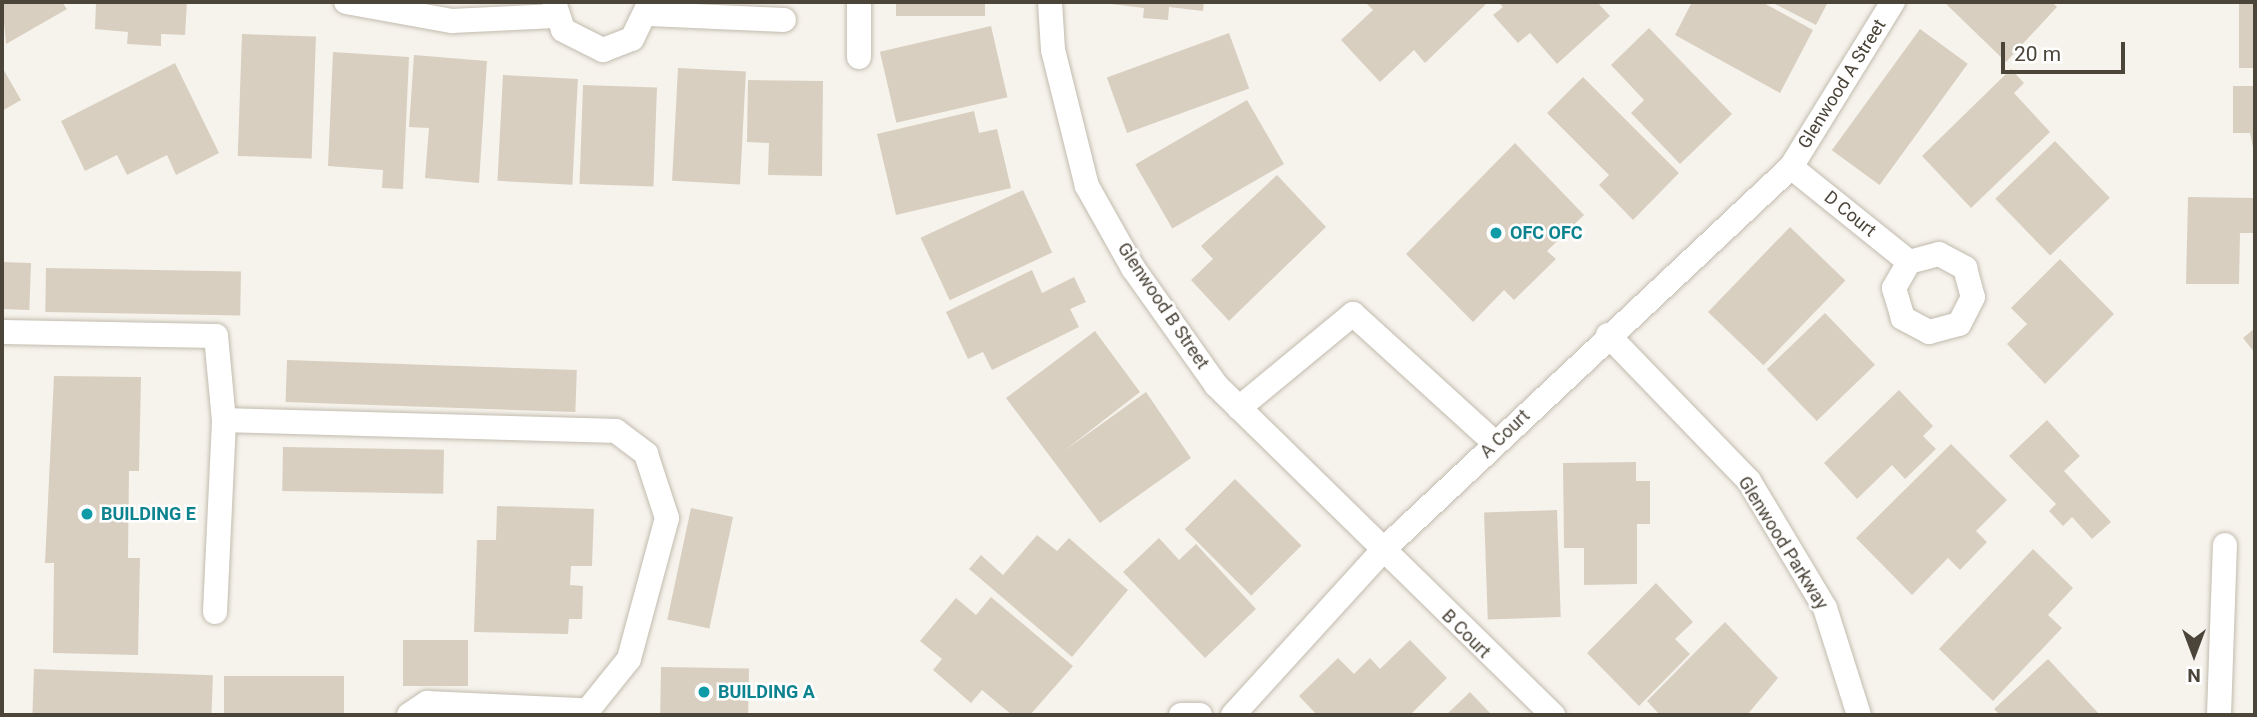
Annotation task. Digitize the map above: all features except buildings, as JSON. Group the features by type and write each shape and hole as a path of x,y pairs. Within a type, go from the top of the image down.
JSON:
{"lane":[{"path":"346,2 452,21 554,9 574,41 603,50 632,39 649,8 784,20"},
{"path":"859,2 859,57"},
{"name":"Glenwood B Street","path":"1049,2 1053,50 1087,186 1133,268 1239,408 1383,550"},
{"name":"Glenwood A Street","path":"1791,167 1893,2"},
{"name":"D Court","path":"1791,167 1909,262"},
{"name":"A Court","path":"1233,715 1383,550 1608,335 1791,167"},
{"path":"1239,408 1353,314 1495,443"},
{"path":"2,332 216,336 224,420 215,612"},
{"name":"Glenwood Parkway","path":"1608,335 1749,481 1825,608 1858,715"},
{"path":"224,420 616,431 646,454 667,518 629,659 584,713 427,703 409,715"},
{"path":"2218,715 2225,545"},
{"name":"B Court","path":"1383,550 1553,715"},
{"path":"1181,715 1200,715"}],"place":[{"name":"OFC OFC","path":"1496,233"},
{"name":"BUILDING E","path":"87,514"},
{"name":"BUILDING A","path":"704,692"}]}
